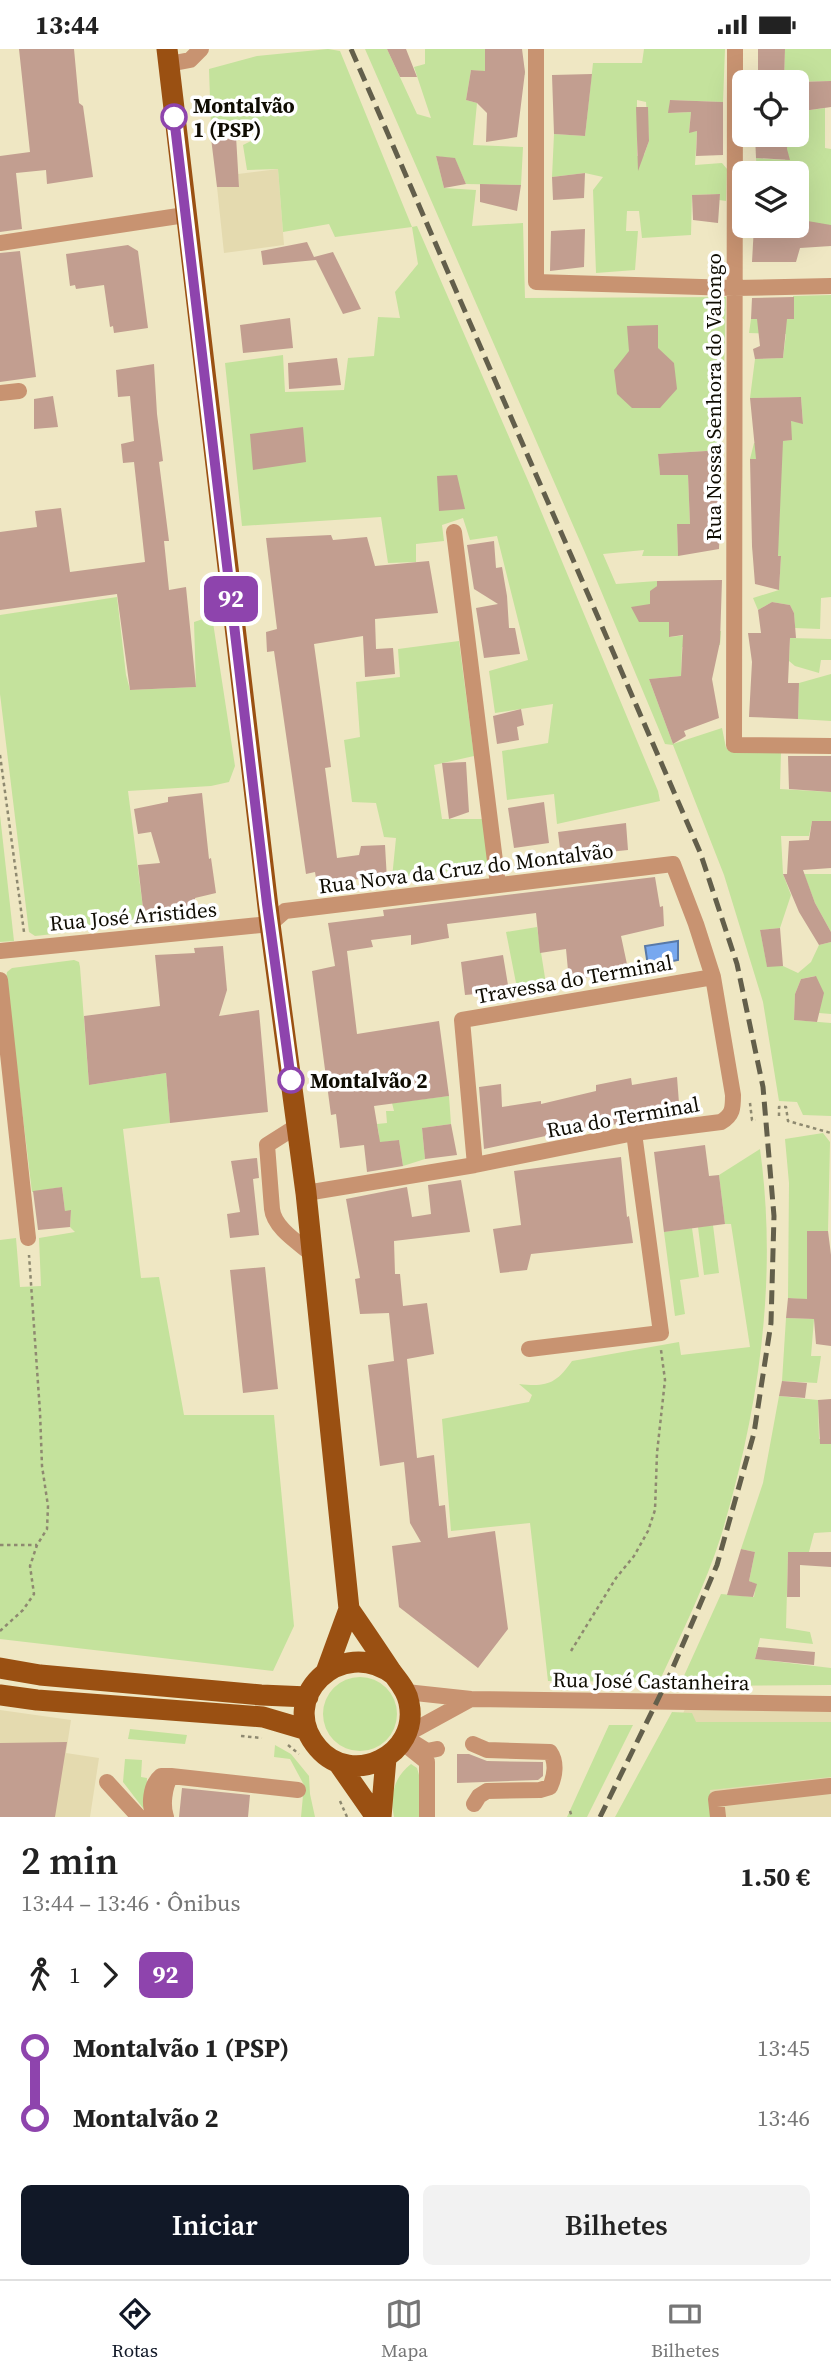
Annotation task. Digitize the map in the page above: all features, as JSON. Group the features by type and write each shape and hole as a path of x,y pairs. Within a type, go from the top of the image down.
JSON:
{"main road":[{"path":"168,57 270,924 306,1193 349,1609 326,1672"},
{"path":"349,1609 400,1684 410,1712 404,1738 386,1758 360,1766 340,1763 322,1753 307,1730 305,1716 313,1686 326,1672 337,1665 356,1661 376,1664 400,1684"},
{"path":"0,1668 40,1675 308,1697"},
{"path":"0,1695 263,1717 307,1730"},
{"path":"379,1817 386,1758"},
{"path":"340,1763 379,1817"}],"street":[{"path":"168,57 190,60 201,49"},
{"path":"536,49 536,282 734,288 831,286"},
{"name":"Rua Nossa Senhora do Valongo","path":"734,49 734,745 831,747"},
{"path":"0,243 185,215"},
{"path":"0,393 19,391"},
{"path":"454,532 498,885"},
{"name":"Rua Nova da Cruz do Montalvão","path":"270,924 285,911 673,864"},
{"name":"Rua do Terminal","path":"306,1193 475,1165 634,1133 720,1122 729,1117 733,1108 733,1095 713,977 673,864"},
{"name":"Rua José Aristides","path":"0,951 270,924"},
{"name":"Travessa do Terminal","path":"475,1165 463,1020 713,977"},
{"path":"0,979 28,1238"},
{"path":"297,1126 267,1145 273,1218 313,1255"},
{"path":"529,1349 661,1333 634,1133"},
{"name":"Rua José Castanheira","path":"400,1684 471,1699 831,1704"},
{"name":"Rua José Castanheira","path":"404,1738 471,1699"},
{"path":"404,1738 432,1756 434,1787 427,1817"},
{"path":"472,1744 487,1751 550,1752 554,1758 554,1778 550,1787 540,1790 486,1791 474,1804"},
{"path":"156,1817 151,1809 154,1783 161,1776 298,1790"},
{"path":"166,1817 164,1811 167,1782 171,1776"},
{"path":"107,1782 139,1817"},
{"path":"718,1817 716,1799 830,1786"}],"path":[{"path":"0,755 26,947"},
{"path":"750,1100 752,1120 756,1120"},
{"path":"779,1116 779,1107 786,1107 788,1121 831,1133"},
{"path":"0,1632 23,1610 34,1594 30,1566 37,1545 47,1529 48,1506 41,1466 28,1238"},
{"path":"571,1651 597,1605 634,1556 648,1531 655,1510 657,1453 665,1380 661,1333"},
{"path":"0,1545 37,1545"},
{"path":"235,1735 272,1739"},
{"path":"282,1741 304,1759"},
{"path":"339,1800 347,1817"},
{"path":"570,1811 572,1817"}],"shaded area":[{"path":"278,169 284,245 224,253 217,187 239,186 238,174"},
{"path":"686,1707 831,1709 831,1817 633,1817"},
{"path":"0,1710 71,1720 66,1753 99,1758 90,1817 0,1817"}],"green space":[{"path":"328,49 340,51 412,227 335,237 329,224 283,232 278,169 247,170 243,145 257,138 254,120 211,127 209,69 257,56"},
{"path":"365,49 387,49 417,114 431,118 414,67 425,64 425,49 485,49 486,62 524,67 525,75 471,70 466,100 477,103 473,145 523,147 521,185 466,184 455,159 436,156 444,188 476,190 472,226 523,223 525,298 726,297 722,450 658,454 660,474 688,475 690,524 677,524 678,556 642,556 644,550 603,554 616,584 657,581 657,586 650,592 650,604 669,622 670,637 721,631 720,645 682,647 681,676 649,679 673,744 722,728 726,748 781,752 780,789 831,792 831,821 812,821 809,836 781,836 783,874 791,895 780,928 760,930 767,966 783,966 798,973 811,962 819,945 831,942 831,1014 819,1013 815,976 801,979 795,994 794,1020 831,1023 831,1116 803,1115 797,1102 779,1101 763,1002 724,875 673,745 665,744 586,555"},
{"path":"644,49 725,49 723,102 670,100 669,113 691,112 689,132 697,131 695,165 722,163 727,169 726,201 719,200 720,194 692,195 691,235 642,238 639,211 627,211 626,231 638,231 635,270 596,273 593,190 603,177 585,173 552,177 554,134 585,136 593,63 642,63","holes":["637,100 646,102 649,141 644,155 637,156"]},
{"path":"785,49 831,49 831,81 809,81 809,70 784,70"},
{"path":"825,108 825,148 831,149 831,225 809,234 809,161 756,161 756,158 785,160 787,147 809,147 809,110"},
{"path":"417,226 533,492 660,801 557,824 554,794 507,800 502,751 548,743 553,704 495,713 489,671 528,660 497,536 470,540 463,518 442,525 444,541 416,544 416,562 388,563 381,517 242,526 225,363 283,355 285,392 344,390 348,358 374,356 378,317 400,318 395,292 418,264 412,227"},
{"path":"831,295 831,597 821,598 820,629 795,628 794,613 790,605 772,602 758,610 753,598 779,590 781,556 754,555 752,546 778,544 781,459 750,459 754,443 791,440 791,421 803,423 801,397 750,398 755,359 783,358 786,334 749,333 751,319 793,319 793,296"},
{"path":"117,597 130,690 196,687 194,622 212,616 235,766 229,782 211,786 128,791 145,924 35,936 29,932 0,694 0,615"},
{"path":"790,638 831,639 831,660 821,660 819,673 795,666 789,661"},
{"path":"459,641 474,756 434,765 442,819 483,819 490,866 392,878 396,838 384,837 376,803 352,802 344,740 360,737 356,682 400,677 398,649"},
{"path":"831,674 831,721 798,719 799,683"},
{"path":"0,815 14,941 0,942"},
{"path":"804,874 831,874 831,932 815,903"},
{"path":"537,927 546,984 517,988 506,932"},
{"path":"74,960 79,962 80,967 89,1085 166,1073 170,1123 123,1129 141,1278 159,1277 184,1415 274,1415 294,1626 273,1671 0,1639 0,1240 16,1238 20,1287 41,1286 39,1238 75,1232 70,1227 71,1211 65,1211 62,1187 32,1192 6,978 7,972 12,968"},
{"path":"449,1096 451,1124 422,1128 425,1159 403,1166 399,1140 371,1144 379,1135 377,1124 387,1123 386,1111 394,1111 392,1103"},
{"path":"823,1133 830,1142 828,1231 807,1231 807,1279 831,1301 788,1298 789,1183 785,1139"},
{"path":"760,1149 767,1247 762,1344 746,1441 721,1536 708,1573 659,1682 548,1681 530,1523 451,1531 442,1419 529,1402 532,1395 519,1384 537,1385 550,1382 561,1375 572,1361 679,1342 681,1355 750,1347 731,1224 725,1224 719,1175"},
{"path":"713,1225 719,1273 704,1275 698,1227"},
{"path":"692,1228 699,1277 680,1280 685,1314 675,1316 664,1232"},
{"path":"786,1318 814,1319 811,1356 821,1356 817,1383 782,1381"},
{"path":"779,1396 818,1400 819,1439 831,1439 831,1532 814,1533 809,1552 788,1552 786,1628 810,1632 813,1644 760,1638 755,1659 831,1668 831,1685 693,1686 695,1679 683,1678 721,1594 754,1597 756,1584 749,1581 755,1552 741,1549 763,1483"},
{"path":"360,1677 381,1683 391,1693 397,1714 391,1735 381,1745 360,1751 339,1745 329,1735 323,1714 329,1693 339,1683"},
{"path":"672,1712 692,1713 696,1722 831,1722 831,1777 710,1790 713,1817 615,1817"},
{"path":"609,1725 633,1725 587,1817 567,1817"},
{"path":"130,1729 187,1735 185,1744 128,1739"},
{"path":"275,1745 291,1754 309,1776 315,1817 301,1817 304,1785 290,1759 274,1757"},
{"path":"125,1759 142,1760 141,1777 147,1778 146,1812 123,1782"},
{"path":"411,1764 417,1768 419,1775 421,1817 394,1817 394,1788 400,1775"}],"water":[{"path":"678,941 678,960 648,966 645,946"}],"building":[{"path":"19,49 74,49 79,103 83,106 93,177 47,184 46,170 16,173 22,229 0,232 0,156 30,152"},
{"path":"387,49 406,49 417,77 400,77"},
{"path":"485,49 522,49 525,72 517,137 486,142 487,113 477,103 466,100 471,70 485,71"},
{"path":"758,49 785,49 784,70 758,70"},
{"path":"592,74 585,136 554,134 552,75"},
{"path":"831,81 831,107 809,110 809,82"},
{"path":"670,100 723,102 723,155 696,156 697,131 689,133 691,112 668,113"},
{"path":"636,107 648,107 649,141 638,171"},
{"path":"236,136 239,187 217,187 211,138"},
{"path":"756,147 787,147 790,160 756,158"},
{"path":"436,156 455,158 466,184 444,188"},
{"path":"585,173 584,198 553,200 552,177"},
{"path":"480,184 521,185 517,211 480,202"},
{"path":"720,194 718,223 693,220 692,195"},
{"path":"809,221 831,225 831,246 800,248 796,262 752,262 753,238 809,238"},
{"path":"585,229 584,267 550,271 551,231"},
{"path":"307,242 314,257 333,252 361,309 343,314 316,260 263,265 261,251"},
{"path":"128,245 138,251 148,328 114,333 113,326 110,327 104,285 76,289 75,285 70,286 66,254"},
{"path":"20,251 36,377 0,382 0,253"},
{"path":"794,297 794,319 787,319 783,358 755,359 753,349 760,346 757,319 751,319 752,298"},
{"path":"290,318 293,348 243,353 240,325"},
{"path":"658,325 658,348 674,363 677,389 660,408 632,408 617,394 614,370 629,351 627,326"},
{"path":"337,358 341,385 289,389 288,363"},
{"path":"154,364 163,461 159,462 169,541 164,541 169,590 186,587 196,687 130,690 117,594 0,610 0,532 37,527 35,511 61,508 70,572 145,562 134,462 123,463 121,444 134,441 130,396 118,397 116,370"},
{"path":"53,396 58,427 34,429 34,399"},
{"path":"801,397 803,424 791,421 792,440 783,441 779,590 755,584 750,459 756,459 750,398"},
{"path":"303,427 306,462 253,470 250,434"},
{"path":"722,450 716,524 720,523 719,549 678,556 677,524 690,524 688,475 660,475 658,454"},
{"path":"457,475 465,509 439,511 437,476"},
{"path":"331,535 333,540 367,537 375,566 429,561 438,613 375,619 376,649 393,648 395,674 365,677 363,636 314,644 331,767 325,768 337,858 359,855 361,846 385,845 387,880 359,879 317,884 315,872 306,874 274,651 267,652 266,632 277,629 266,538"},
{"path":"494,541 496,568 502,567 507,596 509,628 515,628 520,654 484,658 476,608 498,604 474,589 467,545"},
{"path":"722,580 720,642 712,679 719,718 684,731 686,736 673,744 649,679 681,676 683,635 669,637 669,622 639,622 631,607 650,604 650,591 657,586 657,581"},
{"path":"772,602 790,605 794,613 796,638 790,638 788,683 799,683 798,719 749,717 752,662 748,633 761,633 758,610"},
{"path":"521,709 524,725 517,727 519,740 497,744 493,716"},
{"path":"788,756 831,756 831,792 789,789"},
{"path":"466,762 469,812 449,819 442,763"},
{"path":"202,793 209,859 211,858 216,893 195,898 196,909 144,917 138,865 160,863 151,832 138,834 134,809 168,802 168,797"},
{"path":"544,802 549,843 514,848 508,808"},
{"path":"812,821 831,821 831,868 803,870 815,903 831,932 831,942 819,945 799,912 783,874 787,874 789,841 809,840"},
{"path":"626,823 628,850 561,857 558,832"},
{"path":"655,877 660,907 663,906 664,926 621,936 628,969 569,981 566,949 540,953 536,913 447,924 449,938 411,945 411,935 371,940 373,947 347,951 357,1034 439,1021 449,1096 374,1106 380,1142 399,1140 403,1166 367,1172 364,1145 340,1148 336,1114 331,1115 312,971 335,966 328,923 384,916 383,910"},
{"path":"780,928 783,966 767,967 760,930"},
{"path":"223,946 227,990 219,1016 259,1010 268,1112 170,1123 166,1073 89,1085 84,1016 160,1006 155,955 195,953 194,948"},
{"path":"503,955 509,991 465,995 461,962"},
{"path":"816,976 824,993 817,1022 794,1020 795,994 801,979"},
{"path":"677,1077 680,1116 580,1129 580,1133 555,1134 484,1149 479,1087 501,1084 502,1107 541,1101 541,1104 596,1091 596,1085 631,1078 632,1085"},
{"path":"451,1124 457,1155 425,1159 422,1128"},
{"path":"705,1145 709,1176 719,1175 725,1224 664,1232 654,1152"},
{"path":"621,1157 627,1217 629,1216 633,1243 531,1254 527,1270 500,1273 493,1229 521,1225 514,1171"},
{"path":"257,1158 259,1178 253,1179 259,1235 230,1238 227,1214 240,1212 231,1161"},
{"path":"461,1180 470,1232 394,1241 395,1274 400,1274 403,1306 427,1303 434,1354 407,1359 417,1458 434,1455 439,1506 445,1505 448,1538 495,1531 508,1629 478,1668 399,1607 392,1546 421,1542 410,1523 404,1462 380,1466 368,1365 394,1361 389,1313 360,1314 355,1279 360,1278 346,1199 407,1187 412,1217 431,1214 428,1185"},
{"path":"62,1187 65,1211 71,1210 70,1227 38,1230 33,1191"},
{"path":"807,1231 828,1231 831,1255 831,1346 816,1344 814,1319 786,1318 788,1298 807,1299"},
{"path":"265,1267 278,1389 243,1393 230,1270"},
{"path":"782,1381 807,1383 805,1398 779,1396"},
{"path":"831,1399 831,1444 820,1444 818,1400"},
{"path":"741,1549 755,1552 749,1581 757,1584 753,1597 727,1595"},
{"path":"788,1552 831,1552 831,1567 800,1565 800,1597 787,1597"},
{"path":"758,1647 815,1652 814,1665 755,1659"},
{"path":"67,1742 55,1817 0,1817 0,1743"},
{"path":"457,1754 469,1754 487,1761 543,1762 543,1776 538,1780 457,1783"},
{"path":"182,1788 250,1795 248,1817 179,1817"}],"railway":[{"path":"351,49 700,852 737,964 763,1087 774,1216 771,1323 754,1433 717,1565 668,1679 600,1817"}],"bus line":[{"name":"92","path":"174,117 267,904 291,1080"}],"place":[{"name":"Montalvão 1 (PSP)","path":"174,117"},
{"name":"Montalvão 2","path":"291,1080"}]}
